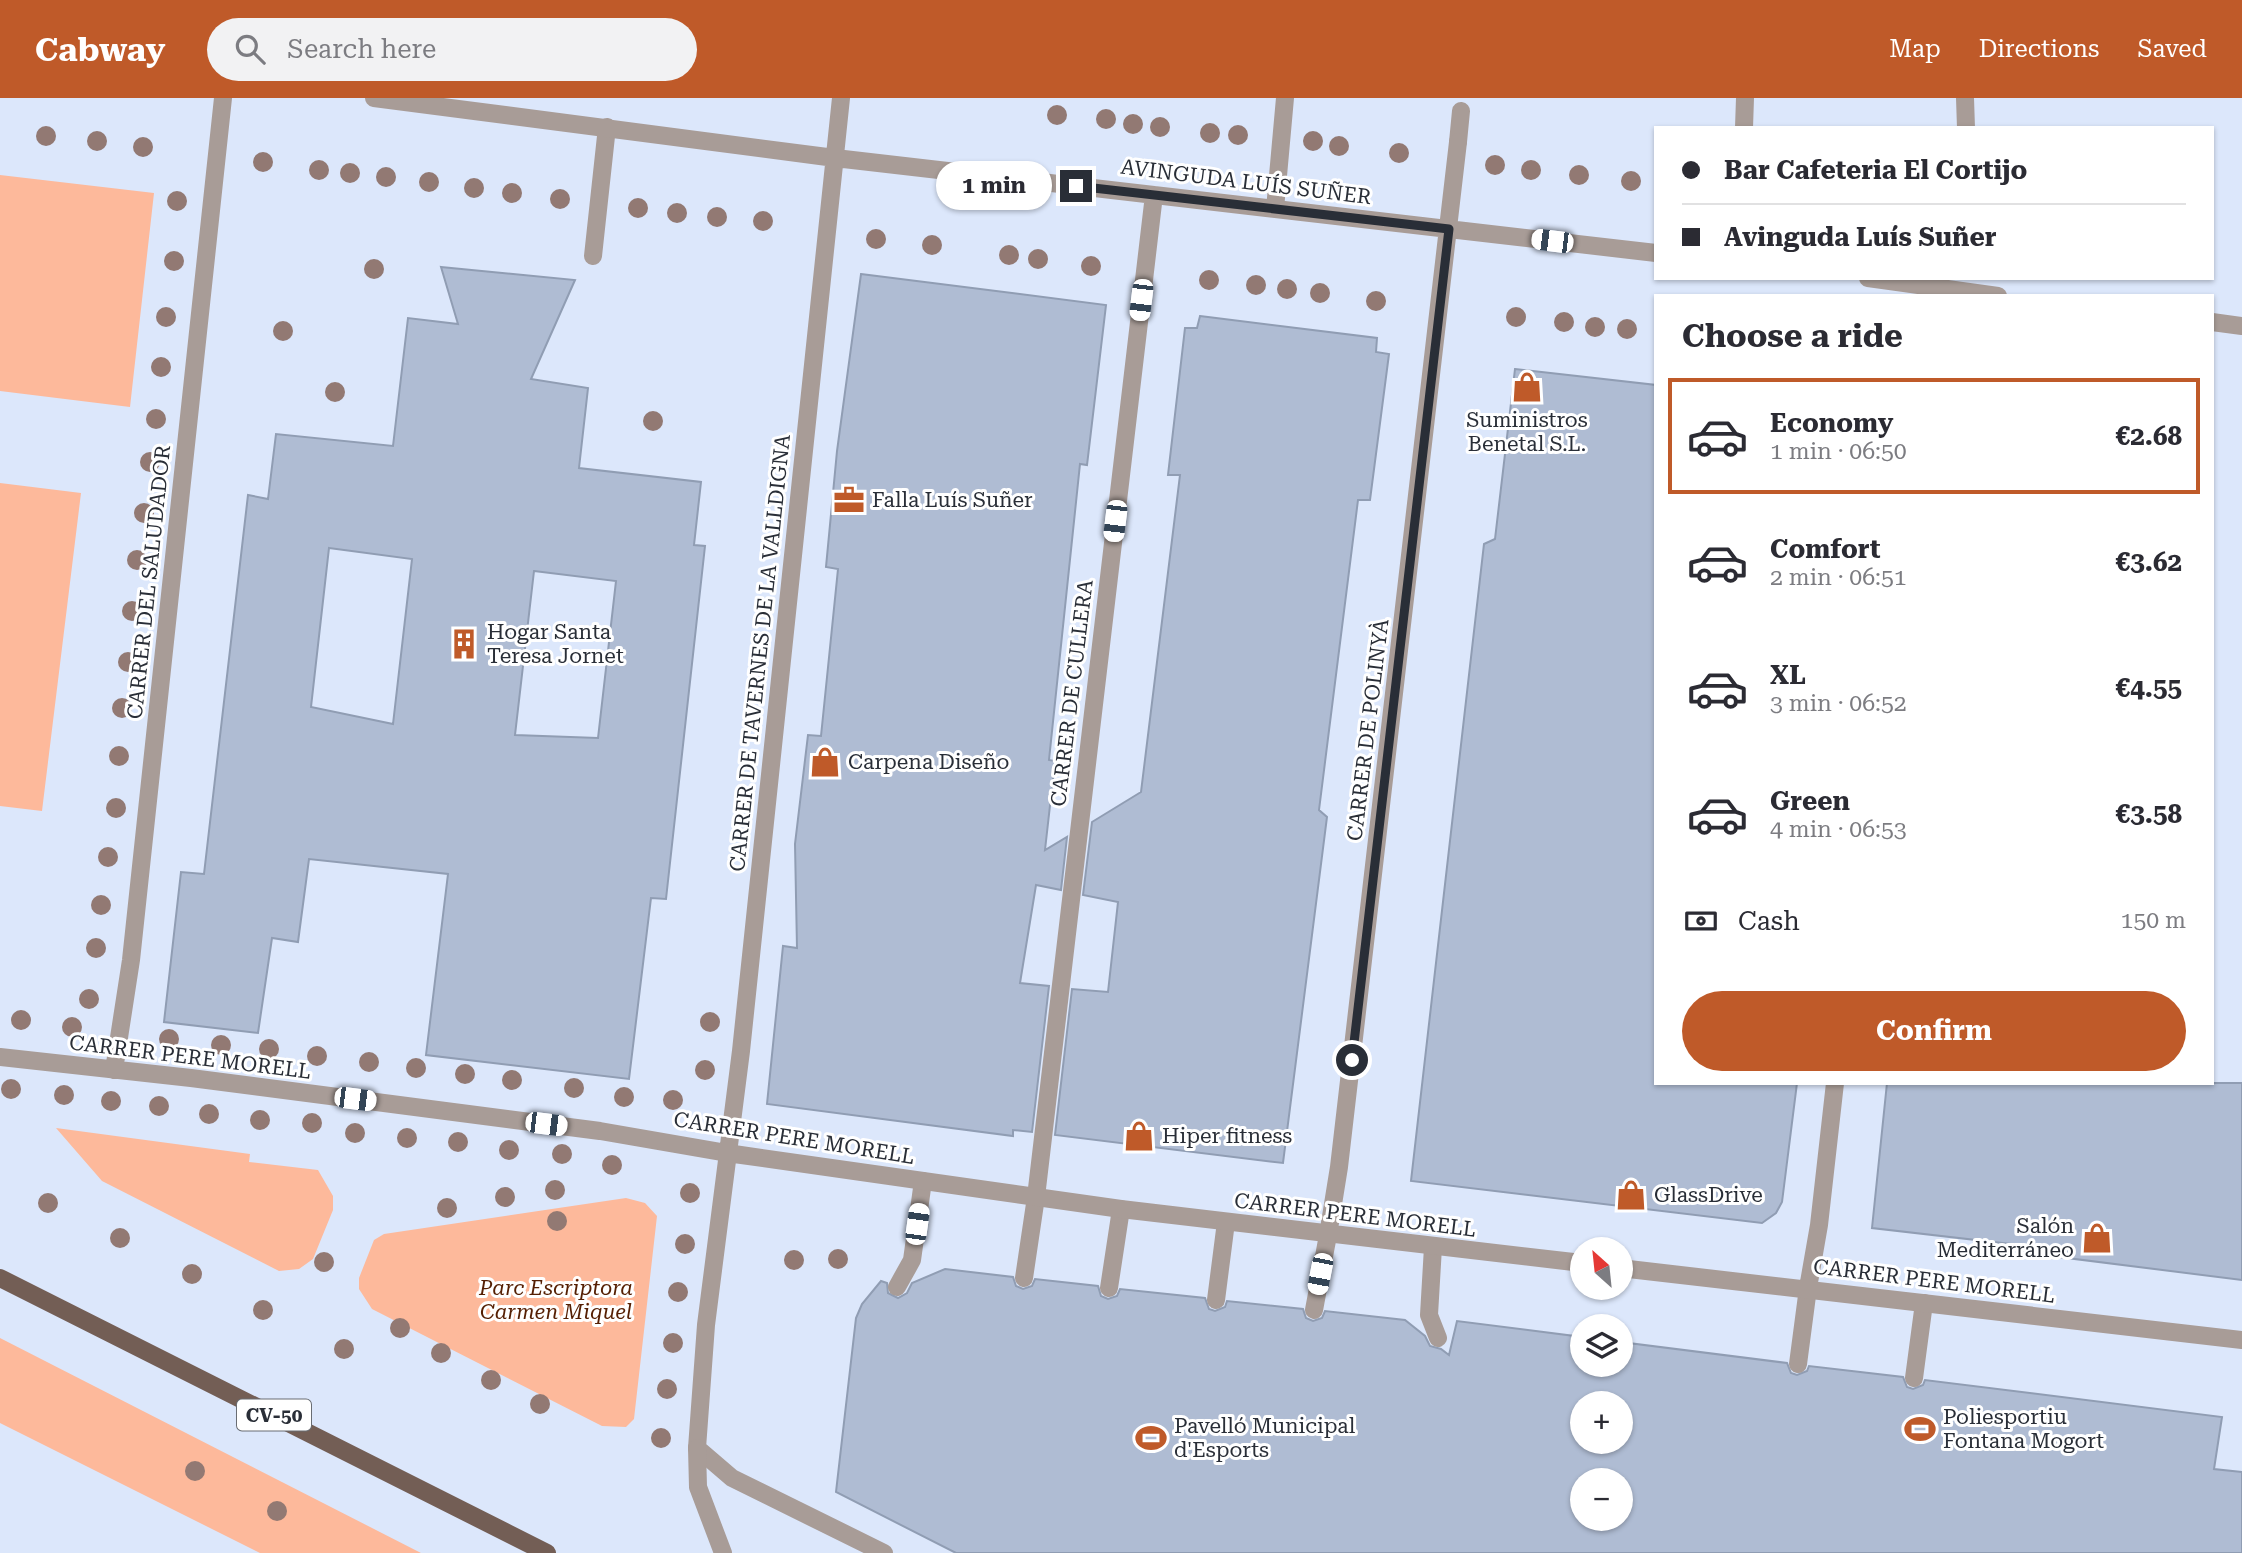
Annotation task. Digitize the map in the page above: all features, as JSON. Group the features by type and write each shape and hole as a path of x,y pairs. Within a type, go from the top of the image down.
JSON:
{"main road":[{"name":"CV-50","path":"0,1278 547,1553"}],"street":[{"name":"CARRER DEL SALUDADOR","path":"114,1070 132,946 223,98"},
{"name":"AVINGUDA LUÍS SUÑER","path":"374,98 521,107 607,127 835,158 1654,253"},
{"name":"CARRER DE TAVERNES DE LA VALLDIGNA","path":"723,1553 698,1487 697,1448 706,1325 743,1037 841,98"},
{"path":"1275,209 1285,98"},
{"path":"1744,126 1745,98"},
{"path":"1965,98 1966,126"},
{"name":"CARRER DE POLINYÀ","path":"1314,1310 1343,1140 1461,111"},
{"path":"593,256 607,127"},
{"name":"CARRER DE CULLERA","path":"1024,1278 1036,1197 1154,195"},
{"path":"1876,280 1921,291 1970,285 1993,294"},
{"path":"2214,322 2242,326"},
{"name":"CARRER PERE MORELL","path":"0,1057 611,1133 727,1153 1121,1209 1570,1263"},
{"path":"1798,1364 1819,1225 1835,1085"},
{"path":"897,1287 912,1260 923,1181"},
{"path":"1110,1288 1121,1209"},
{"path":"1216,1300 1226,1222"},
{"path":"1433,1247 1429,1315 1438,1338"},
{"name":"CARRER PERE MORELL","path":"1633,1269 2242,1340"},
{"path":"1914,1378 1924,1303"},
{"path":"697,1448 732,1478 884,1553"}],"green space":[{"path":"0,175 154,193 130,407 0,391"},
{"path":"0,483 81,493 42,811 0,806"},
{"path":"56,1128 250,1154 249,1162 318,1170 333,1196 333,1210 313,1259 299,1269 279,1271 102,1181"},
{"name":"Parc Escriptora Carmen Miquel","path":"626,1198 645,1203 657,1216 634,1419 626,1427 602,1426 372,1309 359,1289 359,1278 374,1240 384,1234"},
{"path":"0,1338 421,1553 260,1553 0,1423"}],"building":[{"name":"Hogar Santa Teresa Jornet","path":"441,267 575,280 531,379 588,388 579,468 701,482 694,545 705,546 666,899 651,898 629,1079 426,1055 448,874 309,859 298,942 272,938 258,1033 164,1022 181,872 204,874 248,495 268,499 276,434 393,446 408,318 458,324","holes":["329,548 412,559 393,724 311,707","534,571 616,581 598,738 515,735"]},
{"path":"861,274 1106,305 1087,465 1080,464 1049,760 1055,761 1045,850 1067,837 1061,890 1036,885 1020,983 1049,986 1032,1132 1013,1130 1013,1136 767,1104 783,946 797,948 795,844 808,735 821,736 838,569 826,567 837,451"},
{"path":"1200,316 1377,338 1376,352 1389,354 1370,500 1358,500 1319,810 1327,817 1283,1163 1055,1135 1072,989 1108,992 1118,902 1083,895 1092,822 1141,792 1180,475 1168,475 1185,328 1197,328"},
{"path":"1515,369 1654,385 1654,1085 1797,1085 1782,1202 1776,1213 1762,1223 1411,1181 1484,544 1495,539"},
{"path":"2242,1083 2242,1280 2019,1252 2019,1245 1872,1228 1887,1085"},
{"path":"945,1269 1013,1277 1016,1286 1023,1289 1032,1286 1035,1279 1098,1286 1101,1296 1108,1299 1117,1296 1120,1289 1205,1298 1209,1309 1215,1311 1225,1307 1227,1301 1303,1309 1306,1318 1313,1321 1322,1318 1325,1311 1405,1320 1425,1336 1430,1346 1449,1355 1457,1321 1570,1335 1570,1377 1633,1377 1633,1344 1787,1363 1791,1373 1797,1375 1807,1371 1809,1366 1903,1377 1907,1387 1913,1389 1923,1385 1925,1380 2222,1417 2214,1469 2242,1472 2242,1553 956,1553 836,1492 856,1318 862,1304 881,1281 887,1283 888,1293 898,1298 907,1293 912,1283"}],"place":[{"name":"Suministros Benetal S.L.","path":"1527,387"},
{"name":"Falla Luís Suñer","path":"849,500"},
{"name":"Hogar Santa Teresa Jornet","path":"464,644"},
{"name":"Carpena Diseño","path":"825,762"},
{"name":"Hiper fitness","path":"1139,1136"},
{"name":"GlassDrive","path":"1631,1195"},
{"name":"Salón Mediterráneo","path":"2097,1238"},
{"name":"Poliesportiu Fontana Mogort","path":"1920,1429"},
{"name":"Pavelló Municipal d'Esports","path":"1151,1438"}],"route":[{"path":"1076,186 1449,229 1352,1060"}]}
